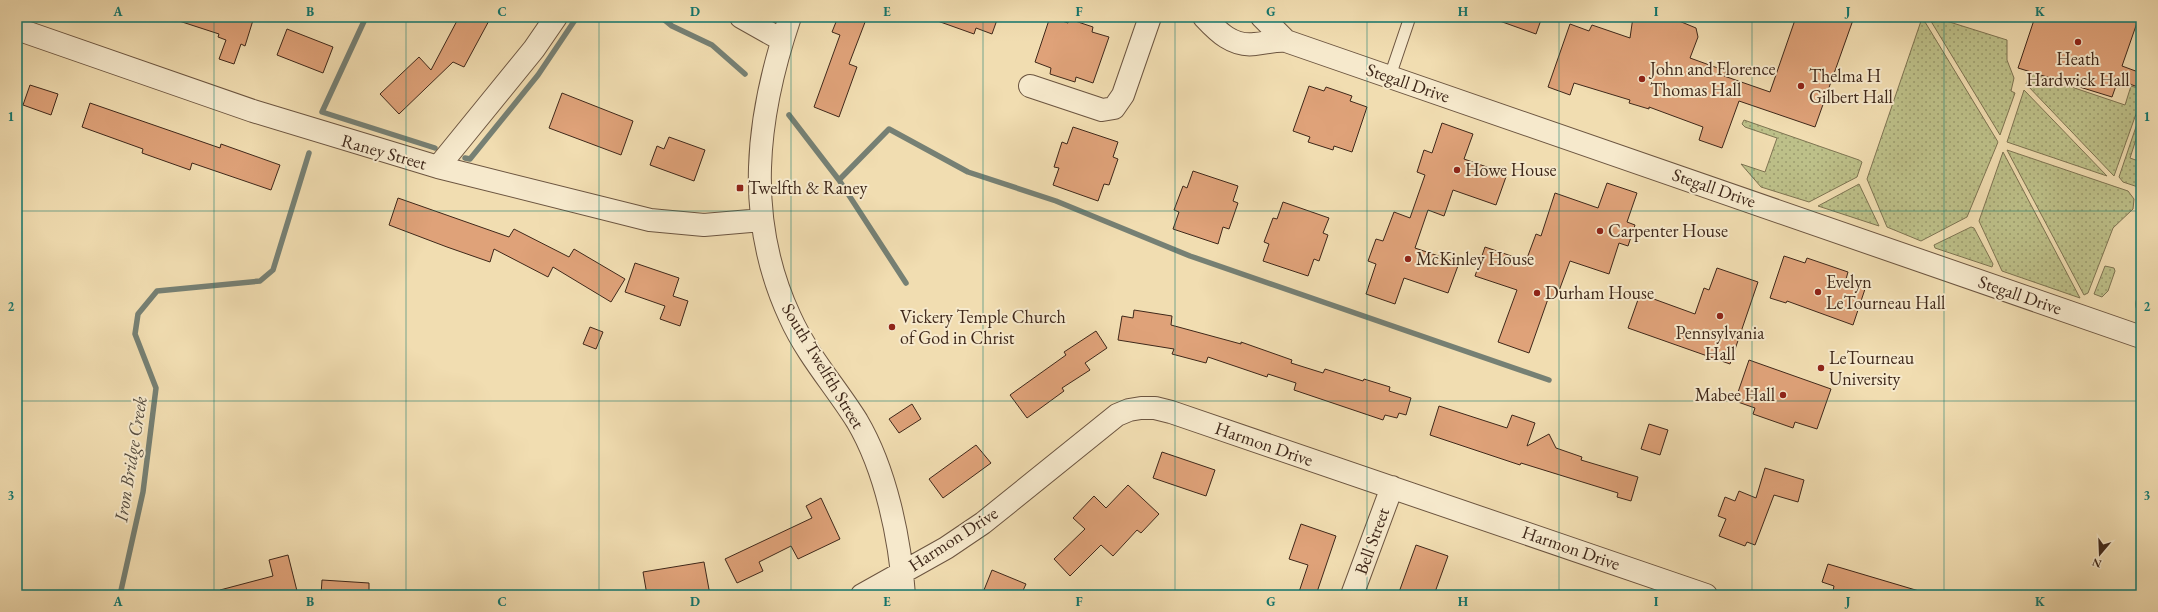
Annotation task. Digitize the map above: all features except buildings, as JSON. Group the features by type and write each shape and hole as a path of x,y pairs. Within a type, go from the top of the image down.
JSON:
{"street":[{"path":"438,168 534,49 556,17"},
{"path":"741,17 782,40"},
{"name":"South Twelfth Street","path":"790,17 782,40 766,102 760,140 759,173 762,220 772,273 790,318 814,359 857,422 873,454 889,503 903,571 904,595"},
{"path":"1030,86 1102,110 1114,108 1123,95 1150,17"},
{"name":"Stegall Drive","path":"1204,17 1221,35 1240,44 1253,45 1273,41 1286,41 2141,337"},
{"name":"Stegall Drive","path":"1262,17 1286,41"},
{"name":"Raney Street","path":"17,29 253,111 438,168 650,220 704,225 762,220"},
{"name":"Harmon Drive","path":"862,595 946,548 982,523 1107,421 1128,410 1155,408 1171,412 1392,487 1653,586 1706,595"},
{"name":"Bell Street","path":"1352,595 1392,487"}],"lane":[{"path":"1390,76 1410,17"}],"green space":[{"path":"1929,18 1940,19 2007,40 2007,60 2014,78 2011,91 2015,93 2000,135"},
{"path":"1921,21 1925,22 1998,142 1967,217 1921,241 1887,227 1867,179"},
{"path":"2030,73 2125,105 2131,86 2141,89 2141,100 2114,176 2026,84"},
{"path":"2024,90 2107,176 2007,142"},
{"path":"2141,112 2141,124 2130,158 2141,162 2141,188 2123,182 2119,177"},
{"path":"1744,120 1859,160 1862,162 1857,177 1809,202 1761,187 1741,164 1765,172 1777,138 1745,127 1742,124"},
{"path":"2007,150 2128,191 2134,199 2133,209 2113,228 2088,293 2084,295"},
{"path":"2003,152 2080,298 2002,271 1979,221"},
{"path":"1859,184 1879,226 1818,206"},
{"path":"1971,227 1974,228 1993,264 1992,267 1935,248 1934,245"},
{"path":"2105,266 2114,268 2115,271 2108,291 2102,297 2094,294"},
{"path":"2141,292 2141,317 2136,307 2136,301"}],"waterway":[{"path":"366,17 322,112 435,148"},
{"path":"465,158 470,159 538,75 577,17"},
{"path":"661,17 672,26 712,45 745,74"},
{"path":"789,115 839,180 889,129 968,172 1056,201 1190,256 1549,380"},
{"name":"Iron Bridge Creek","path":"120,595 143,492 156,388 135,334 138,314 157,291 260,281 273,270 309,153"},
{"path":"839,180 906,283"}],"place":[{"name":"Heath Hardwick Hall","path":"2078,42"},
{"name":"John and Florence Thomas Hall","path":"1642,79"},
{"name":"Thelma H Gilbert Hall","path":"1801,86"},
{"name":"Howe House","path":"1457,170"},
{"name":"Twelfth & Raney","path":"740,188"},
{"name":"Carpenter House","path":"1600,231"},
{"name":"McKinley House","path":"1408,259"},
{"name":"Evelyn LeTourneau Hall","path":"1818,292"},
{"name":"Durham House","path":"1537,293"},
{"name":"Pennsylvania Hall","path":"1720,316"},
{"name":"Vickery Temple Church of God in Christ","path":"892,327"},
{"name":"LeTourneau University","path":"1821,368"},
{"name":"Mabee Hall","path":"1783,395"}]}
